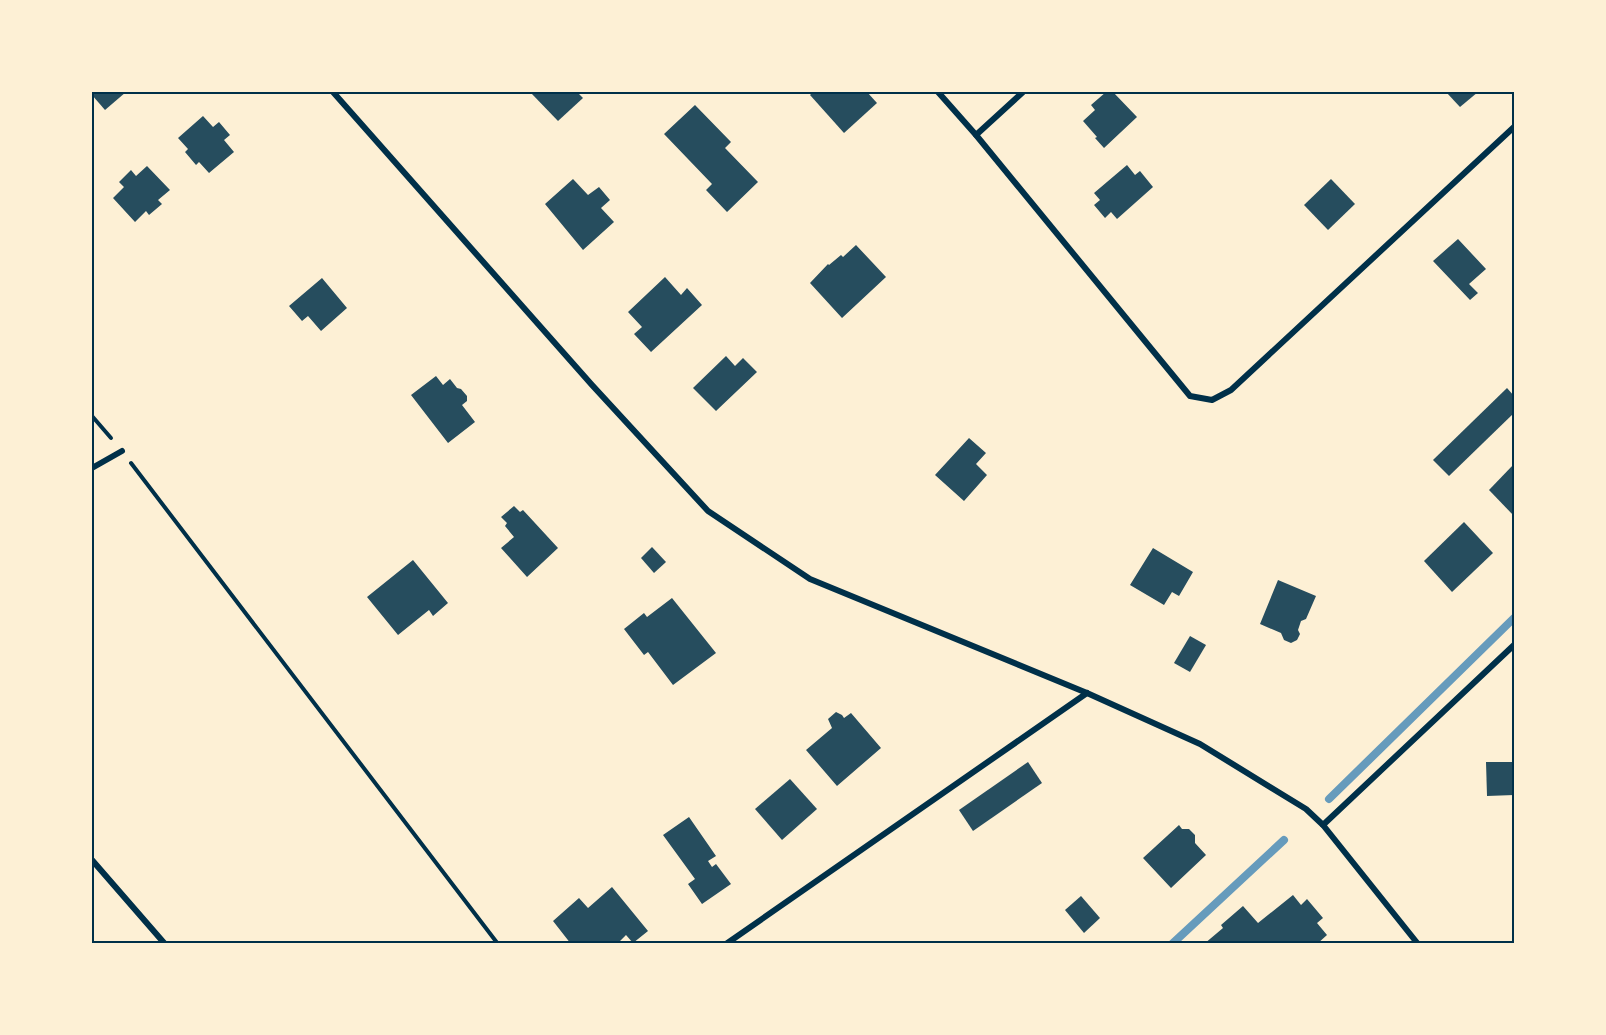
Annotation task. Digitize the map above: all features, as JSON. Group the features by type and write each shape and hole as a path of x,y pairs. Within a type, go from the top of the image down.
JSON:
{"street":[{"path":"333,92 592,385 708,511 810,579 1087,693 1200,744 1306,809 1323,825 1418,944"},
{"path":"938,92 976,135 1190,396 1212,400 1231,390 1515,127"},
{"path":"976,135 1023,92"},
{"path":"92,468 122,451"},
{"path":"1323,825 1515,645"},
{"path":"726,944 1087,693"},
{"path":"92,860 165,944"}],"path":[{"path":"92,416 122,451 498,944"}],"building":[{"path":"92,92 126,92 105,110"},
{"path":"532,92 577,92 583,98 558,121"},
{"path":"813,92 867,92 877,103 844,133 810,95"},
{"path":"1106,92 1113,92 1137,117 1104,148 1083,121 1095,110 1091,105"},
{"path":"1446,92 1478,92 1460,107"},
{"path":"695,105 731,142 725,148 758,182 727,212 706,190 712,184 664,134"},
{"path":"203,116 213,127 219,122 230,135 224,140 234,152 209,173 199,162 196,165 185,152 188,149 178,138"},
{"path":"1127,165 1135,175 1140,171 1153,187 1117,219 1111,212 1105,218 1094,205 1100,200 1094,193"},
{"path":"147,166 170,190 158,200 162,204 149,215 146,211 135,222 113,198 124,187 119,182 131,170 136,176"},
{"path":"573,179 588,195 599,187 610,200 601,208 614,222 583,250 545,204"},
{"path":"1331,179 1355,204 1328,230 1304,205"},
{"path":"1458,239 1486,269 1469,284 1478,293 1470,300 1433,261"},
{"path":"856,245 886,277 842,318 810,283 828,264 841,255 843,257"},
{"path":"665,277 681,295 687,288 702,305 651,352 634,334 642,327 628,312"},
{"path":"322,278 347,308 321,331 308,316 302,321 289,306"},
{"path":"726,356 735,366 743,358 757,372 716,411 693,388"},
{"path":"436,376 443,385 450,379 467,396 467,401 462,405 475,422 448,443 411,395"},
{"path":"1507,388 1514,396 1514,413 1449,476 1433,460"},
{"path":"969,438 986,453 976,464 987,475 964,501 935,475"},
{"path":"1514,464 1514,516 1489,490"},
{"path":"514,506 520,512 523,510 558,548 527,577 501,548 514,537 501,517"},
{"path":"1464,522 1493,553 1452,592 1424,561"},
{"path":"652,547 666,562 654,573 641,558"},
{"path":"1153,548 1193,572 1179,596 1172,592 1164,605 1130,585"},
{"path":"413,560 448,603 433,616 429,610 398,635 367,597"},
{"path":"1278,580 1316,596 1306,619 1301,621 1297,640 1291,643 1284,640 1281,633 1260,624"},
{"path":"672,598 716,653 673,685 648,652 644,655 624,629 644,613 647,617"},
{"path":"1190,636 1206,645 1190,672 1174,663"},
{"path":"836,712 844,718 851,713 881,748 837,786 806,750 832,728 828,719"},
{"path":"1028,762 1042,783 973,831 959,810"},
{"path":"1486,762 1514,762 1514,795 1487,796"},
{"path":"790,779 817,809 782,840 755,809"},
{"path":"689,817 716,856 708,861 712,867 716,864 731,884 702,904 688,884 695,879 663,835"},
{"path":"1179,825 1182,829 1189,829 1195,835 1195,843 1206,855 1171,888 1143,858"},
{"path":"612,887 648,931 633,943 626,935 617,944 571,944 553,921 579,898 588,908"},
{"path":"1293,895 1301,905 1307,899 1323,918 1317,923 1327,935 1317,944 1204,944 1243,906 1258,923"},
{"path":"1081,896 1100,918 1084,933 1065,910"}],"waterway":[{"path":"1329,799 1514,618"},
{"path":"1172,944 1284,840"}]}
